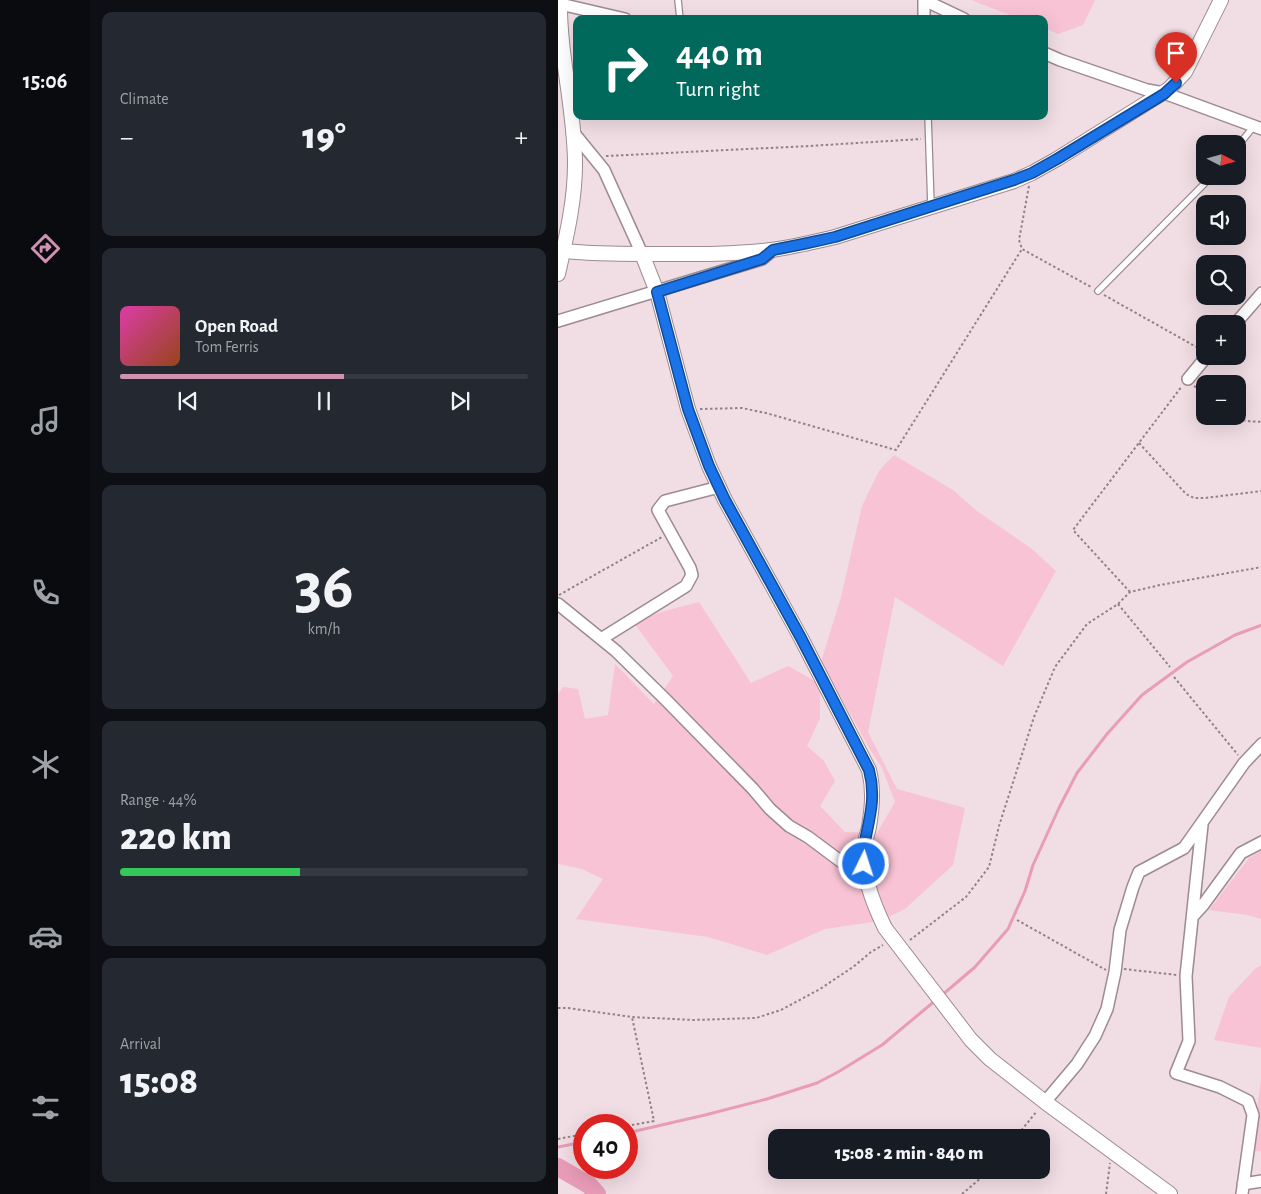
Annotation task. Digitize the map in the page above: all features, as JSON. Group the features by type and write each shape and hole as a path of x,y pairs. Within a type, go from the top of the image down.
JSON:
{"street":[{"path":"924,15 924,0 956,15"},
{"path":"560,250 581,253 642,254 740,253 773,250 835,237 1014,180 1032,173 1164,94 1185,72 1221,0"},
{"path":"558,274 560,250 574,187 575,163 573,132 559,30 560,2 610,15"},
{"path":"1048,55 1258,127"},
{"path":"573,132 604,170 642,254 657,292 688,409 709,466 725,500 801,638 869,770 872,782 872,803 865,842 864,864 878,914 897,944 939,999 971,1040 990,1059 1170,1194"},
{"path":"558,321 762,259 773,250"},
{"path":"1243,315 1262,293"},
{"path":"1188,379 1200,365"},
{"path":"601,639 686,586 692,575 690,568 658,510 665,501 719,487"},
{"path":"558,604 616,651 665,699 776,815 855,872 866,876"},
{"path":"1045,1102 1077,1064 1096,1036 1107,1009 1116,970 1120,930 1139,872 1184,848 1244,763 1262,744"},
{"path":"1202,824 1186,976 1189,1041 1176,1073 1220,1088 1248,1101 1252,1115 1243,1189 1262,1181"},
{"path":"1193,916 1241,853 1262,842"}],"lane":[{"path":"678,0 680,15"},
{"path":"928,120 931,206"},
{"path":"1246,138 1258,127"},
{"path":"1098,291 1203,185"}],"path":[{"path":"594,157 929,138"},
{"path":"1032,173 1019,240 1022,248 1196,346"},
{"path":"688,409 742,408 896,450 1022,248"},
{"path":"1130,592 1073,530 1188,379"},
{"path":"1246,421 1262,422"},
{"path":"1138,443 1191,497 1205,498 1262,491"},
{"path":"558,595 670,532"},
{"path":"558,1008 632,1017 693,1020 756,1018 781,1010 820,989 888,942 897,944 966,897 988,867 1031,726 1055,667 1087,624 1118,604 1130,592 1262,567"},
{"path":"1118,604 1170,667"},
{"path":"1174,677 1244,763"},
{"path":"1017,920 1105,970 1186,976"},
{"path":"632,1017 654,1121 638,1124"},
{"path":"1022,1129 1045,1102"},
{"path":"558,1139 573,1136"},
{"path":"1106,1194 1111,1151"},
{"path":"962,1194 980,1179"}],"shaded area":[{"path":"971,0 1095,0 1083,25 1058,34 1048,30 1048,15 1010,15"},
{"path":"894,455 953,490 977,511 1032,549 1056,571 1003,666 895,597 868,732 897,789 965,808 953,865 905,909 880,921 825,929 767,955 708,937 576,919 603,879 582,869 558,864 558,694 563,687 578,689 585,719 608,715 615,664 654,704 673,676 634,623 661,612 699,602 751,683 788,666 820,684 820,718 807,746 824,761 835,781 820,806 845,832 877,833 895,802 882,768 821,662 841,597 862,506 879,471"},
{"path":"1261,851 1261,919 1247,915 1209,910 1249,858"},
{"path":"1261,965 1261,1048 1214,1040 1229,997"},
{"path":"1261,1080 1261,1151 1251,1152"}],"waterway":[{"path":"941,996 975,967 1008,929 1025,891 1033,865 1059,808 1077,773 1107,734 1142,695 1187,662 1235,635 1262,625"},
{"path":"638,1130 767,1099 817,1083 882,1045 936,1000"},
{"path":"558,1147 573,1144"},
{"path":"558,1167 589,1185 597,1194"}],"route":[{"path":"864,864 865,842 872,803 872,782 869,770 801,638 725,500 709,466 688,409 657,292 762,259 773,250 835,237 1032,173 1164,94 1176,83"}]}
